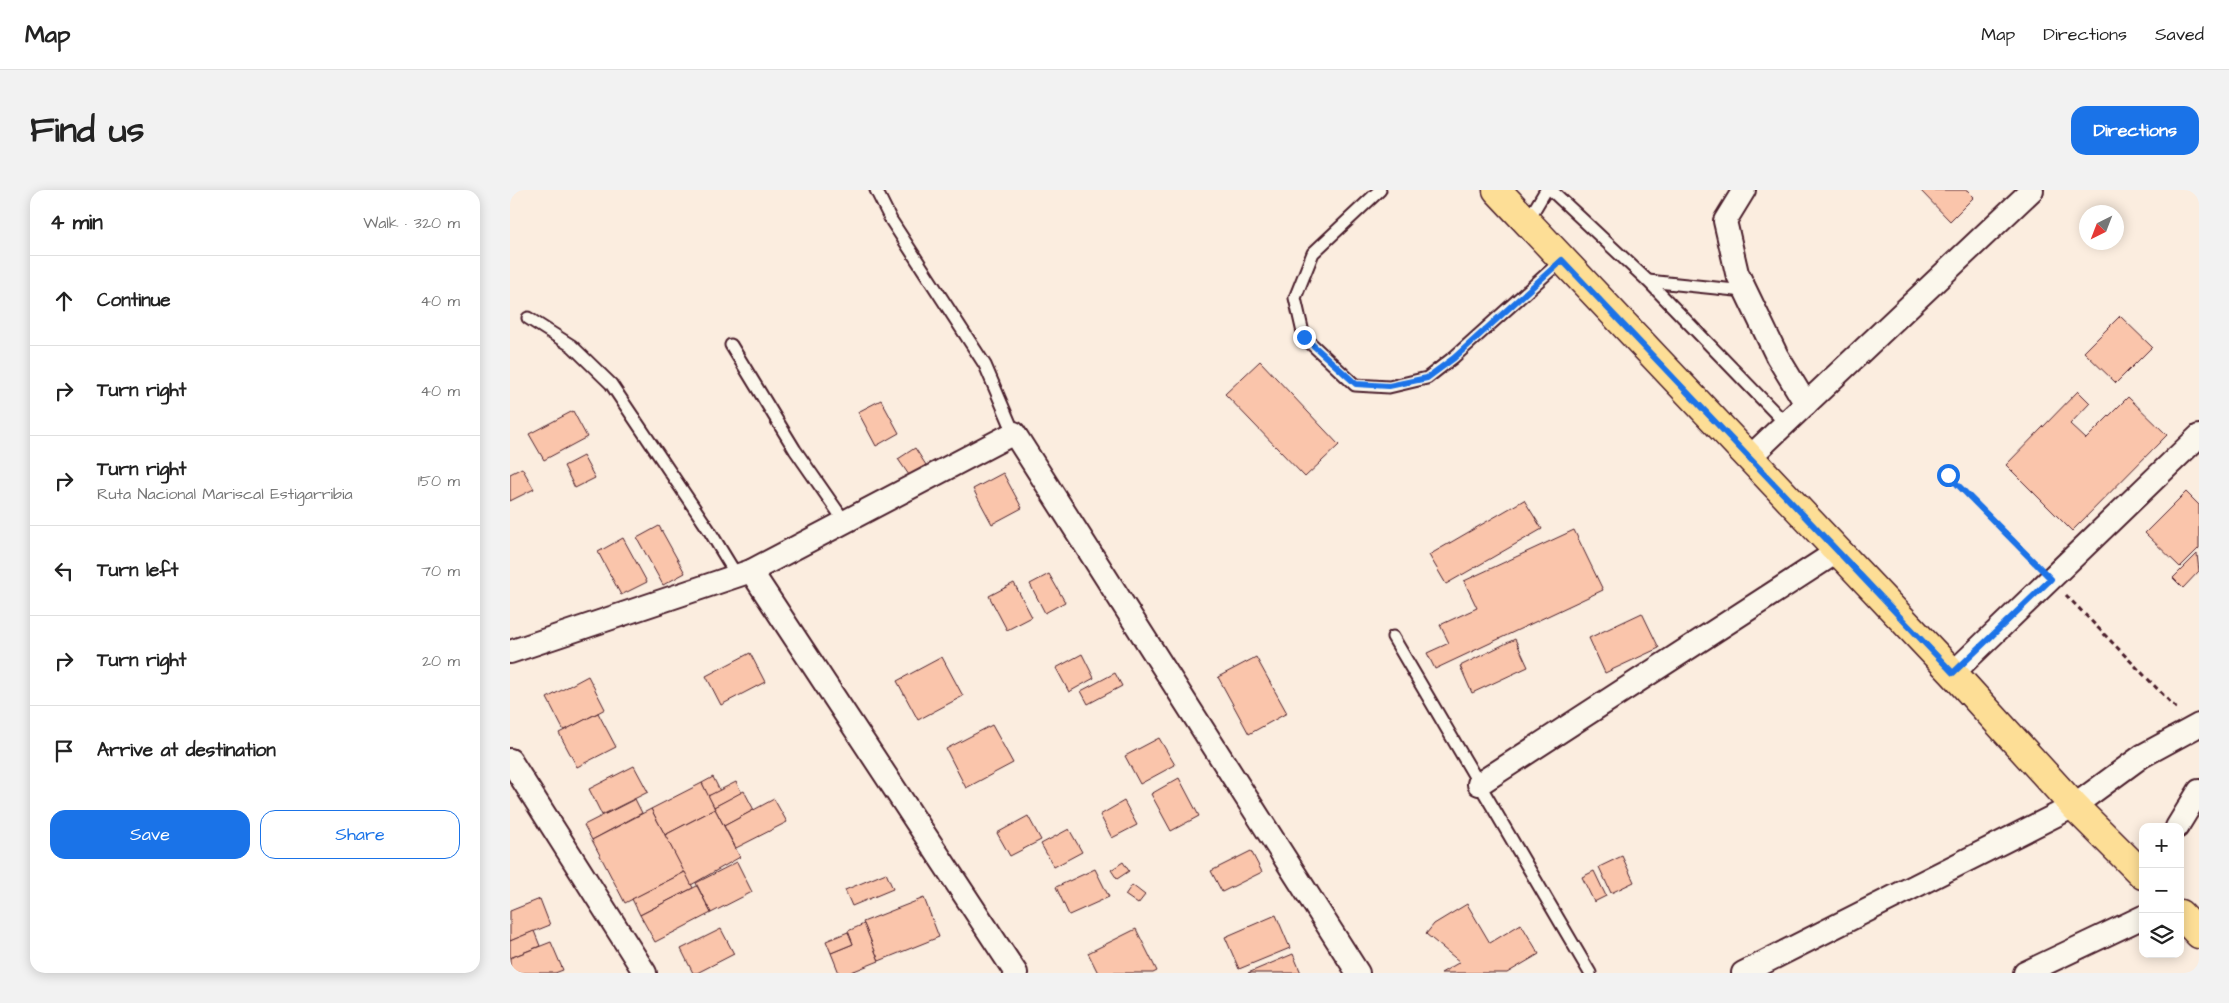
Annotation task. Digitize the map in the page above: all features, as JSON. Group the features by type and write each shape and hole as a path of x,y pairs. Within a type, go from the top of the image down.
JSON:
{"main road":[{"path":"1497,190 1953,673 2074,806 2139,870"},
{"path":"2184,918 2199,934"}],"street":[{"path":"1744,190 1725,221 1737,273 1777,356 1806,404"},
{"path":"1749,458 2032,190"},
{"path":"510,652 744,573 1014,434 1358,973"},
{"path":"1953,673 2199,436"},
{"path":"1479,784 1838,551"},
{"path":"744,573 1016,973"},
{"path":"1743,973 2074,806 2142,756 2196,725"},
{"path":"510,760 645,973"},
{"path":"2179,823 2199,791"},
{"path":"2025,973 2139,919"}],"lane":[{"path":"876,190 891,220 984,365 1014,434"},
{"path":"1380,190 1313,253 1295,298 1304,337 1356,384 1389,386 1427,378 1454,358 1562,260"},
{"path":"1527,222 1546,190"},
{"path":"1551,190 1648,280 1785,423"},
{"path":"1648,280 1745,291"},
{"path":"528,318 572,346 611,384 704,522 744,573"},
{"path":"731,345 795,450 845,522"},
{"path":"1393,637 1590,973"}],"path":[{"path":"1948,475 2196,725"}],"building":[{"path":"1920,190 1967,190 1974,197 1950,221"},
{"path":"2120,316 2152,347 2116,383 2084,352"},
{"path":"1260,361 1339,445 1305,477 1225,394"},
{"path":"2078,391 2090,403 2070,424 2086,439 2128,397 2167,435 2072,531 2006,465"},
{"path":"881,400 899,433 876,446 858,412"},
{"path":"573,411 587,437 544,460 529,434"},
{"path":"915,448 926,465 909,475 898,459"},
{"path":"583,456 595,478 575,488 564,466"},
{"path":"522,468 534,489 510,501 510,474"},
{"path":"1003,473 1022,508 992,524 973,489"},
{"path":"2186,492 2199,505 2199,548 2180,567 2145,533"},
{"path":"1524,500 1542,529 1446,584 1429,555"},
{"path":"659,526 685,573 663,585 637,538"},
{"path":"1574,530 1603,590 1435,669 1427,653 1449,643 1440,625 1477,608 1464,581"},
{"path":"623,538 647,582 621,595 598,552"},
{"path":"2197,554 2199,571 2183,588 2173,578"},
{"path":"1049,574 1065,602 1045,613 1030,584"},
{"path":"1014,583 1032,617 1007,630 989,596"},
{"path":"1642,613 1659,648 1605,673 1589,638"},
{"path":"1515,639 1528,667 1472,693 1460,666"},
{"path":"750,653 765,682 721,705 706,676"},
{"path":"1082,654 1094,678 1069,692 1056,668"},
{"path":"942,657 963,696 918,720 897,681"},
{"path":"1256,657 1287,713 1249,734 1218,677"},
{"path":"1115,673 1122,686 1088,704 1081,691"},
{"path":"588,676 605,709 564,731 547,698"},
{"path":"598,713 616,747 577,767 559,733"},
{"path":"992,725 1013,763 966,788 946,749"},
{"path":"1159,738 1175,765 1140,784 1125,756"},
{"path":"634,766 648,792 602,815 589,789"},
{"path":"713,777 720,791 708,796 702,783"},
{"path":"1179,778 1199,816 1171,831 1151,794"},
{"path":"736,782 742,793 714,807 708,796"},
{"path":"702,783 715,809 665,835 651,809"},
{"path":"744,791 754,810 724,826 714,807"},
{"path":"635,799 642,813 592,840 584,825"},
{"path":"774,799 787,822 736,848 724,826"},
{"path":"1124,801 1137,825 1112,838 1100,815"},
{"path":"651,809 685,872 625,903 592,840"},
{"path":"715,809 740,857 691,885 665,835"},
{"path":"1028,816 1041,840 1010,856 997,833"},
{"path":"1069,829 1082,852 1054,867 1041,844"},
{"path":"1251,851 1262,872 1222,892 1211,871"},
{"path":"1622,856 1634,882 1611,893 1599,867"},
{"path":"737,862 752,892 711,913 696,883"},
{"path":"1123,862 1129,871 1117,879 1111,870"},
{"path":"1095,869 1109,897 1069,915 1056,887"},
{"path":"1594,871 1606,896 1594,902 1582,877"},
{"path":"685,872 693,888 640,915 632,899"},
{"path":"886,873 893,889 852,906 845,890"},
{"path":"1132,885 1145,895 1138,904 1125,895"},
{"path":"697,886 711,913 655,942 640,915"},
{"path":"924,898 939,937 879,961 863,922"},
{"path":"540,899 550,925 510,941 510,911"},
{"path":"1467,904 1490,943 1521,924 1539,954 1507,973 1441,973 1460,962 1426,934 1434,924"},
{"path":"1276,915 1290,948 1239,969 1225,937"},
{"path":"864,924 879,961 849,973 839,973 831,953 853,944 848,931"},
{"path":"721,929 734,954 697,973 693,973 681,949"},
{"path":"1136,929 1157,971 1153,973 1098,973 1088,953"},
{"path":"534,931 540,946 510,958 510,941"},
{"path":"848,932 853,944 831,953 826,941"},
{"path":"551,942 563,970 555,973 510,973 510,958"},
{"path":"1293,954 1301,973 1248,973"}],"route":[{"path":"1304,337 1356,384 1389,386 1427,378 1454,358 1562,260 1953,673 2051,579 1948,475"}]}
